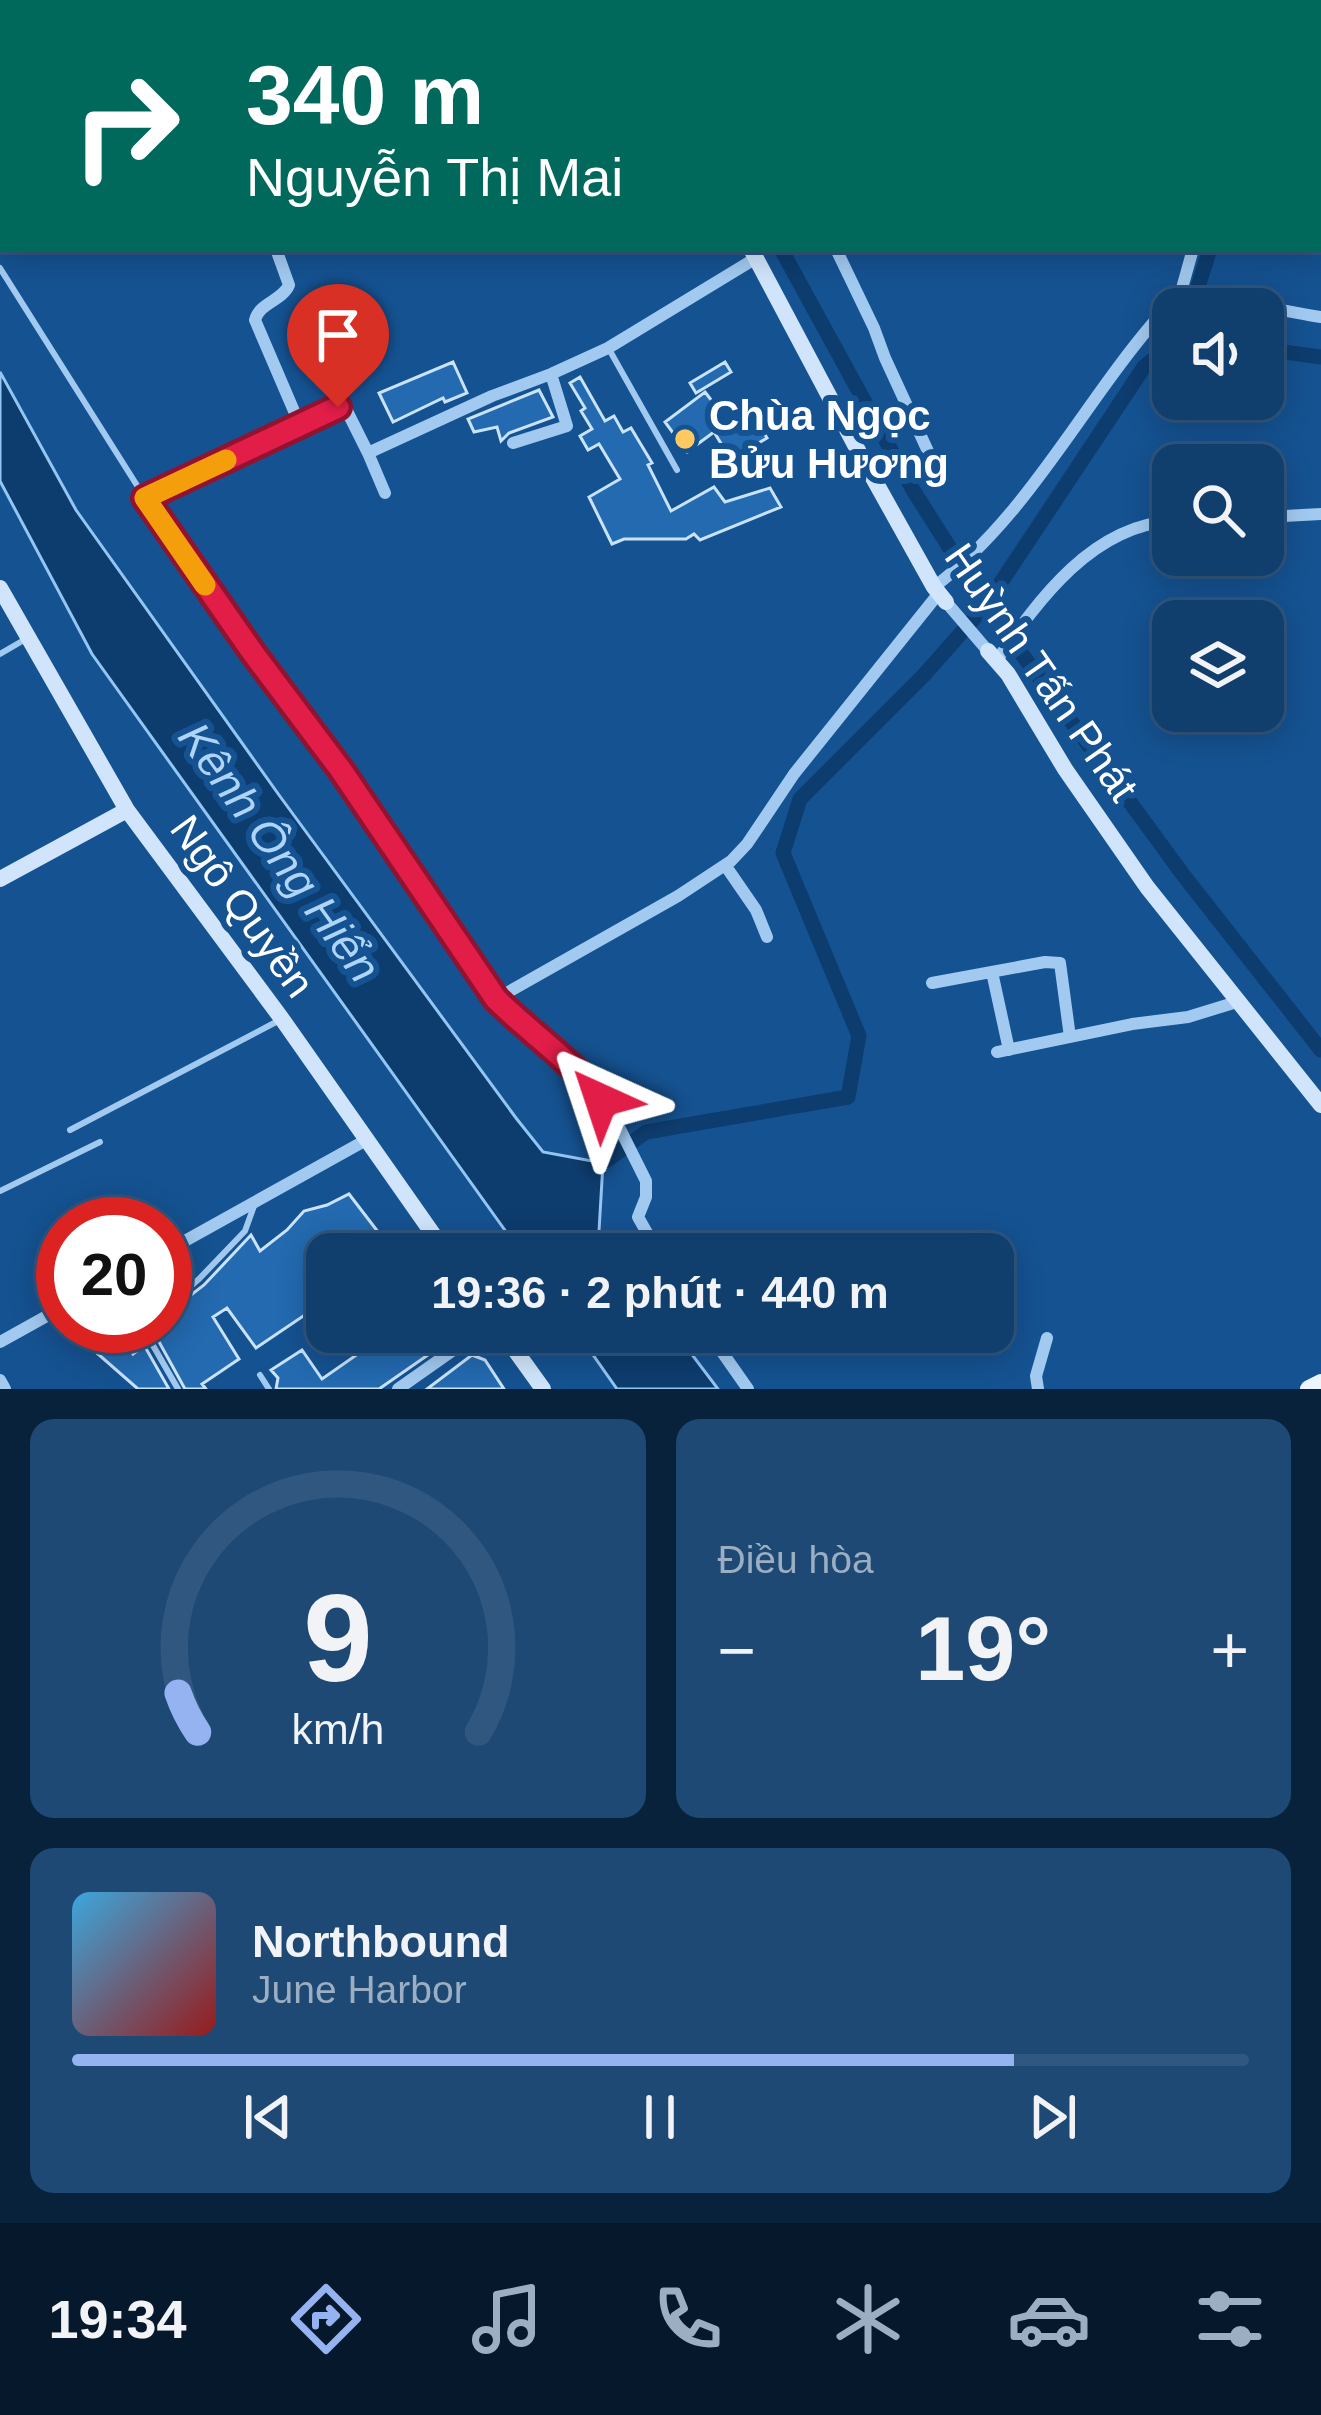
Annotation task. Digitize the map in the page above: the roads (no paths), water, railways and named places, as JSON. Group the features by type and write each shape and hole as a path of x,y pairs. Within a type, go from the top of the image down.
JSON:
{"main road":[{"path":"1309,1389 1321,1383"}],"street":[{"path":"277,252 290,285 255,320 299,425"},
{"path":"837,252 932,460"},
{"path":"1182,288 1192,252"},
{"path":"368,453 608,347 754,254"},
{"name":"Huỳnh Tấn Phát","path":"754,254 940,591 997,652 1064,769 1136,870 1321,1105"},
{"path":"1284,311 1321,316"},
{"path":"496,999 678,896 747,844 794,774 968,557 1029,490 1152,324"},
{"path":"513,443 567,426 551,374"},
{"path":"145,498 338,407 346,409 385,493"},
{"path":"1284,516 1321,514"},
{"path":"997,652 1067,571 1092,550 1152,524"},
{"name":"Ngô Quyền","path":"0,588 127,810 433,1233"},
{"path":"0,879 127,810"},
{"path":"724,865 756,910 767,937"},
{"path":"932,983 1060,963 1070,1037"},
{"path":"992,973 1003,1051 1188,1017 1240,1001"},
{"path":"618,1124 647,1188 638,1217 647,1233"},
{"path":"192,1237 368,1139"},
{"path":"0,1342 36,1322"},
{"path":"1038,1389 1036,1376 1047,1338"},
{"path":"398,1389 449,1353"},
{"path":"517,1353 543,1389"},
{"path":"723,1353 748,1389"},
{"path":"0,1380 5,1389"}],"lane":[{"path":"0,268 145,498 341,770 496,999 584,1077 618,1124"},
{"path":"608,347 677,470"},
{"path":"0,654 28,638"},
{"path":"70,1130 282,1019"},
{"path":"0,1191 100,1142"},
{"path":"192,1285 245,1231 256,1202"},
{"path":"157,1353 178,1389"},
{"path":"260,1376 269,1389"}],"water":[{"name":"Kênh Ông Hiển","path":"0,372 76,510 516,1118 543,1152 603,1163 600,1233 507,1233 92,654 0,481"},
{"path":"592,1353 691,1353 718,1389 617,1389"}],"waterway":[{"path":"783,252 913,490 986,605 1184,876 1321,1050"},
{"path":"1198,288 1209,252"},
{"path":"1284,352 1321,357"},
{"path":"603,1163 646,1132 848,1097 859,1036 783,853 800,799 924,675 986,605 1152,361"}],"place":[{"name":"Chùa Ngọc Bửu Hương","path":"685,439"}]}
